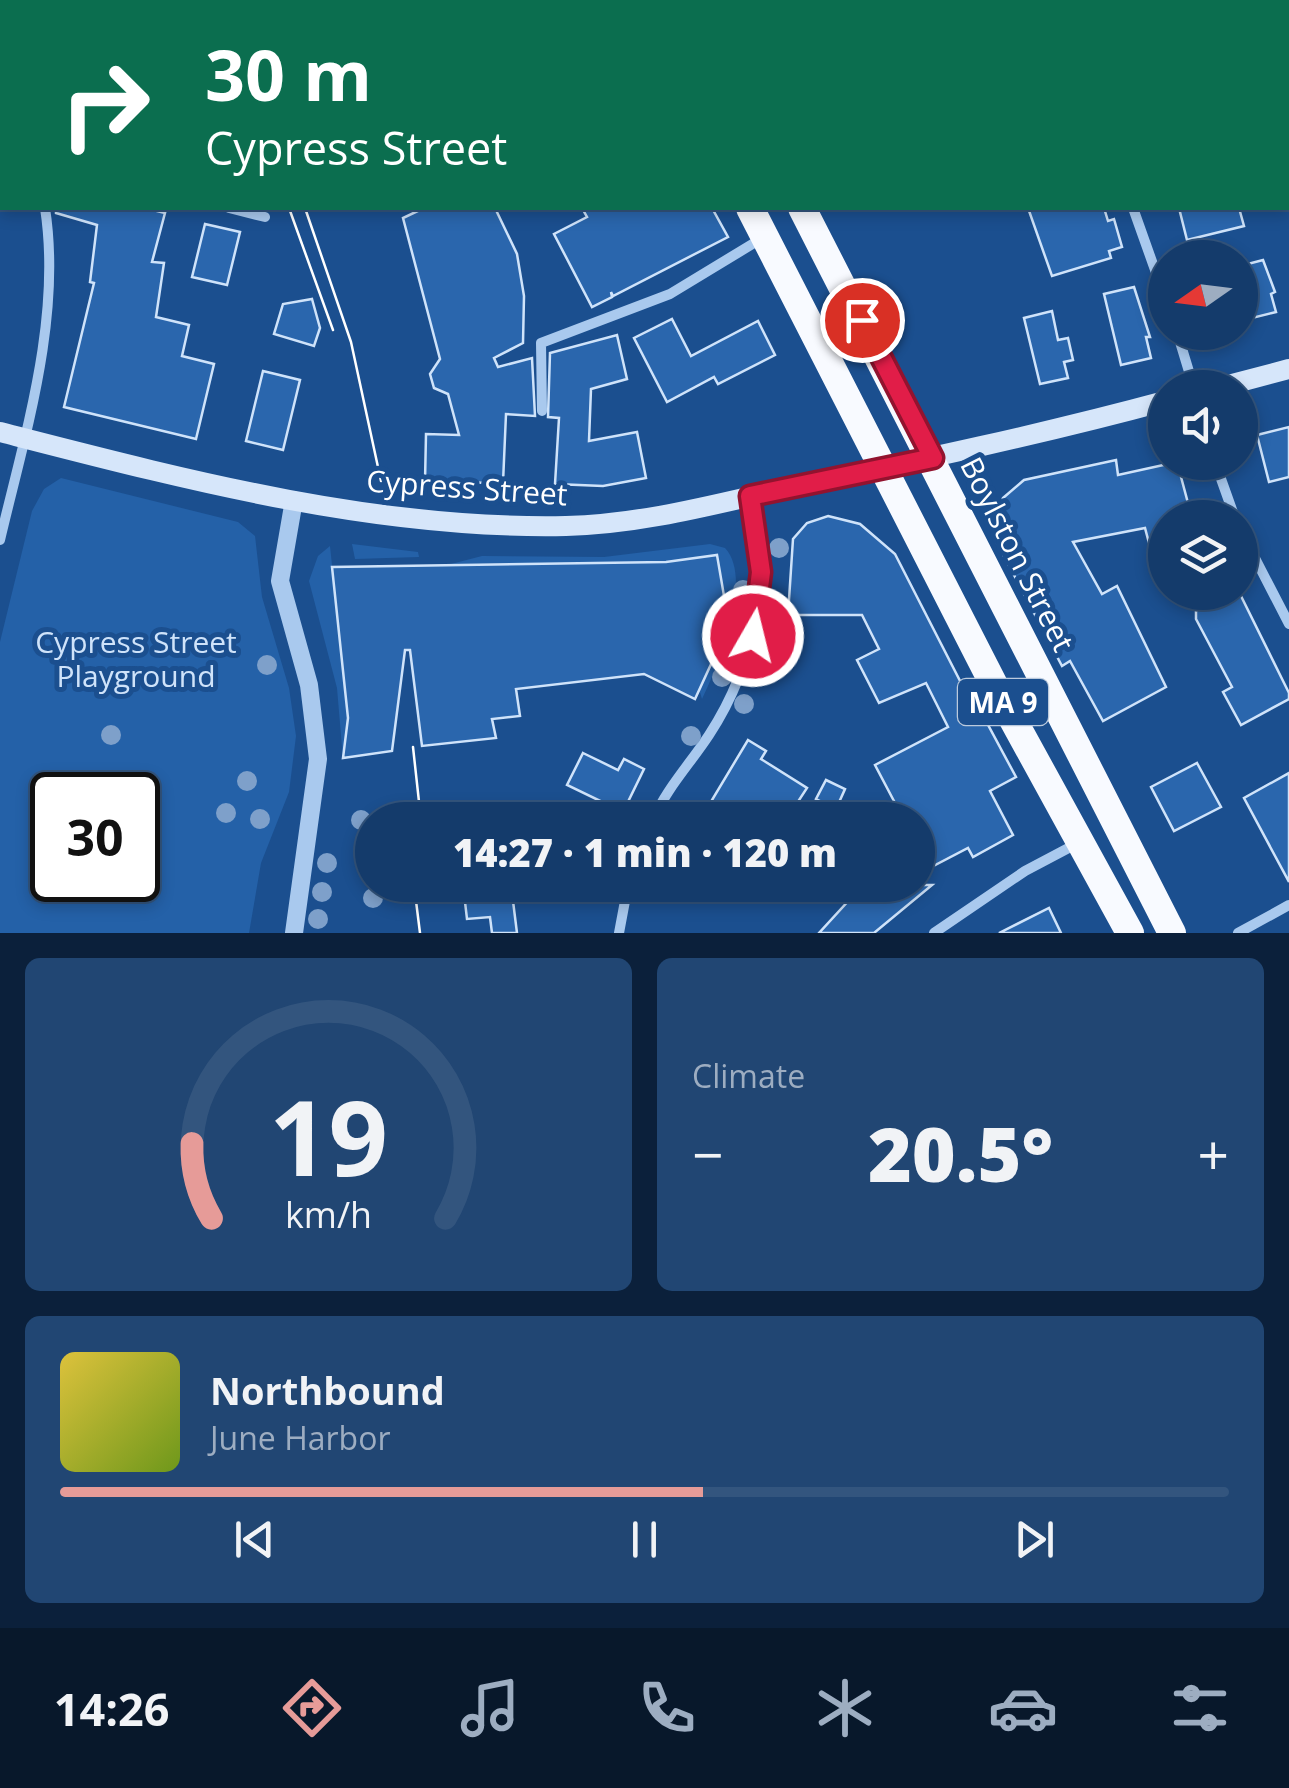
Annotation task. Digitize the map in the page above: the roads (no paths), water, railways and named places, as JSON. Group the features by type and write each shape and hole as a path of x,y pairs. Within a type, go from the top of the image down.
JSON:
{"highway":[{"name":"MA 9","path":"751,210 1130,933"},
{"name":"Boylston Street","path":"803,210 933,458 1172,933"}],"main road":[{"path":"1258,378 1289,370"},
{"name":"Cypress Street","path":"0,432 294,500 423,517 552,526 636,521 933,458 1148,405"}],"street":[{"path":"0,540 45,326 50,277 45,210"},
{"path":"237,210 265,217"},
{"path":"1133,210 1148,252"},
{"path":"542,410 541,343 670,294 765,236"},
{"path":"665,802 720,716 747,658 761,572 750,496"},
{"path":"294,500 280,561 281,590 309,685 318,760 314,814 294,933"},
{"path":"1258,564 1289,624"},
{"path":"934,933 1026,871 1079,842"},
{"path":"619,933 625,902"},
{"path":"1238,933 1289,905"}],"tram line":[{"path":"290,210 333,330"},
{"path":"306,210 351,342 381,481"},
{"path":"413,747 419,802"},
{"path":"416,902 420,933"}],"park label":[{"name":"Cypress Street Playground","path":"136,658"}]}
